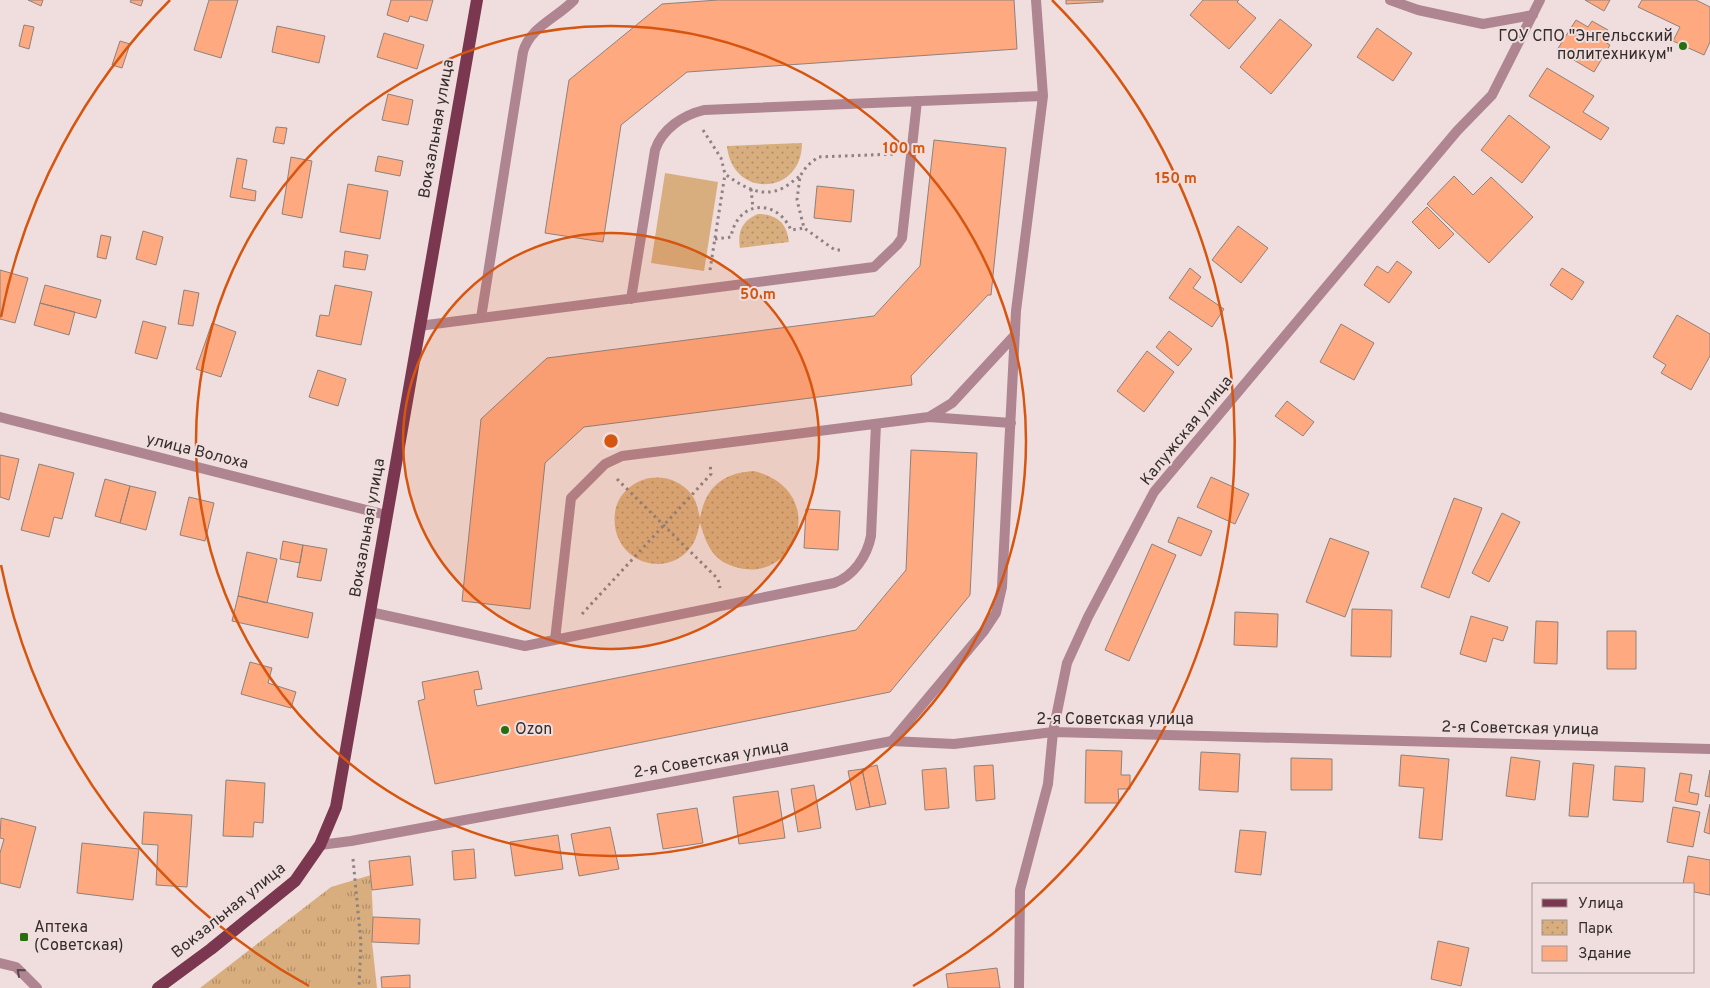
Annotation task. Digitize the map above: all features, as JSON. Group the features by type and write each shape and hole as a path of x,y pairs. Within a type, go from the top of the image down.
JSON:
{"main road":[{"name":"Вокзальная улица","path":"158,988 211,949 295,881 320,845 336,807 477,0"}],"street":[{"path":"482,318 523,52 526,42 534,33 574,0"},
{"path":"892,742 984,630 996,613 1002,587 1016,311 1043,96 1036,0"},
{"path":"1390,0 1418,10 1483,24 1533,15"},
{"name":"Калужская улица","path":"1019,988 1020,890 1048,784 1053,732 1067,663 1088,617 1154,492 1458,131 1492,95 1540,0"},
{"path":"631,299 658,140 664,133 692,113 704,110 1043,96"},
{"path":"419,326 874,267 902,238 917,101"},
{"path":"929,417 952,403 1015,335"},
{"name":"улица Волоха","path":"0,417 386,515"},
{"path":"557,639 571,498 603,466 613,459 622,456 929,417 1011,423"},
{"path":"370,612 525,646 843,580 862,559 870,543 876,424"},
{"name":"2-я Советская улица","path":"320,845 351,841 892,742 954,744 1053,732 1710,749"},
{"path":"0,963 16,967 37,988"}],"path":[{"path":"692,113 721,158 725,174 706,290"},
{"path":"725,174 743,187 762,192 782,188 800,176 807,166 818,157 912,153"},
{"path":"800,176 797,200 804,228 835,250 845,250"},
{"path":"751,189 753,208"},
{"path":"714,239 731,237 732,228 737,219 744,212 753,208 768,208 775,211 788,222 791,230 804,228"},
{"path":"557,639 711,474 707,445"},
{"path":"603,466 718,579 724,606"},
{"path":"351,841 361,943 359,988"}],"green space":[{"path":"802,143 799,161 791,173 780,181 766,184 753,182 741,175 732,163 727,146"},
{"path":"665,173 718,182 704,271 651,263"},
{"path":"758,214 765,214 780,221 786,230 789,242 740,248 739,236 742,227 748,219"},
{"path":"754,471 777,481 792,496 798,514 797,532 790,548 777,561 760,569 739,568 723,562 712,552 700,523 693,544 682,556 669,562 656,564 642,561 630,554 621,544 616,530 616,508 622,495 636,483 650,478 673,480 686,488 693,497 700,518 706,498 717,484 733,475"},
{"path":"371,875 372,942 377,988 200,988 331,887"}],"building":[{"path":"28,0 43,0 41,6"},
{"path":"131,0 143,0 141,6 130,2"},
{"path":"209,0 238,0 221,58 194,50"},
{"path":"391,0 433,0 427,21 410,16 408,22 387,15"},
{"path":"718,0 1014,0 1017,49 687,72 621,125 603,242 545,233 569,80 662,4"},
{"path":"1066,0 1103,0 1103,2 1066,4"},
{"path":"1203,0 1239,0 1237,2 1256,18 1229,49 1190,15"},
{"path":"1585,0 1610,0 1604,11"},
{"path":"1642,0 1696,0 1710,7 1710,42 1704,55 1673,41 1680,27 1638,7"},
{"path":"1280,19 1312,45 1271,94 1240,67"},
{"path":"1576,20 1588,27 1592,21 1608,30 1602,40 1610,45 1594,72 1557,50"},
{"path":"24,25 34,27 29,49 19,46"},
{"path":"277,26 325,36 319,63 272,52"},
{"path":"1377,28 1412,53 1393,81 1357,57"},
{"path":"384,33 424,45 417,69 377,57"},
{"path":"120,41 130,44 122,68 112,65"},
{"path":"1547,68 1594,96 1583,112 1609,128 1601,140 1529,96"},
{"path":"388,94 413,100 408,125 382,120"},
{"path":"1509,115 1550,147 1522,183 1481,150"},
{"path":"276,127 287,128 284,144 273,142"},
{"path":"934,140 1006,148 991,295 988,295 911,376 912,385 584,427 545,463 530,609 462,601 481,419 547,358 874,316 920,266"},
{"path":"378,156 403,161 400,176 375,171"},
{"path":"291,157 312,161 302,218 282,214"},
{"path":"237,158 247,160 242,188 256,191 255,201 230,197"},
{"path":"1454,176 1473,195 1491,177 1533,217 1489,263 1427,204"},
{"path":"348,184 388,191 380,239 340,232"},
{"path":"817,186 854,190 851,222 814,218"},
{"path":"1427,207 1454,234 1439,249 1412,222"},
{"path":"1238,226 1268,248 1241,283 1212,260"},
{"path":"143,231 163,237 156,265 136,259"},
{"path":"101,235 111,237 106,259 97,257"},
{"path":"345,251 368,255 365,270 343,267"},
{"path":"1397,261 1412,272 1389,303 1364,285 1377,266 1388,273"},
{"path":"1190,268 1201,277 1193,288 1224,309 1212,327 1169,298"},
{"path":"1562,268 1584,282 1572,300 1550,285"},
{"path":"0,270 28,278 15,323 0,319"},
{"path":"45,285 101,300 96,318 40,303"},
{"path":"335,285 372,292 361,345 316,336 320,315 329,316"},
{"path":"184,290 199,293 193,326 178,324"},
{"path":"40,303 75,312 69,335 34,325"},
{"path":"1677,315 1710,334 1710,356 1691,390 1661,373 1666,365 1653,357"},
{"path":"143,321 166,327 157,359 135,353"},
{"path":"212,323 236,332 221,377 196,369"},
{"path":"1341,324 1374,343 1354,380 1320,362"},
{"path":"1169,331 1192,349 1178,366 1156,347"},
{"path":"1147,351 1174,372 1144,412 1117,391"},
{"path":"318,370 346,379 338,406 309,397"},
{"path":"1287,401 1314,422 1303,436 1275,416"},
{"path":"911,450 977,453 970,595 890,692 435,784 418,701 425,699 422,682 478,671 482,689 474,690 477,706 856,630 906,570"},
{"path":"0,455 19,459 9,500 0,497"},
{"path":"39,464 74,473 62,519 54,517 49,537 21,530"},
{"path":"1211,477 1249,494 1235,524 1197,507"},
{"path":"105,479 130,486 120,523 95,516"},
{"path":"130,486 156,492 146,530 120,523"},
{"path":"189,497 214,503 205,541 180,535"},
{"path":"1454,498 1482,508 1449,598 1421,587"},
{"path":"806,509 840,511 838,550 804,548"},
{"path":"1502,513 1520,522 1489,582 1472,573"},
{"path":"1178,517 1212,531 1201,556 1168,542"},
{"path":"1330,538 1369,552 1345,617 1306,602"},
{"path":"283,541 303,545 300,563 280,559"},
{"path":"1152,544 1176,555 1129,661 1105,650"},
{"path":"303,545 327,549 321,581 297,577"},
{"path":"247,552 277,559 267,603 238,596"},
{"path":"238,596 313,613 308,638 232,621"},
{"path":"1352,609 1392,610 1391,657 1351,656"},
{"path":"1235,612 1278,614 1277,647 1234,645"},
{"path":"1471,616 1508,627 1503,641 1493,638 1486,662 1460,654"},
{"path":"1536,621 1558,622 1557,664 1534,663"},
{"path":"1607,631 1636,631 1636,669 1607,669"},
{"path":"250,662 272,668 268,683 296,692 291,708 241,694"},
{"path":"1086,750 1122,751 1121,775 1130,775 1130,789 1118,789 1119,803 1085,803"},
{"path":"1201,752 1240,754 1238,792 1199,790"},
{"path":"1401,755 1449,759 1442,840 1419,838 1424,788 1399,786"},
{"path":"1511,757 1540,761 1535,800 1506,796"},
{"path":"1291,758 1332,759 1332,790 1291,790"},
{"path":"1573,763 1594,765 1588,817 1569,816"},
{"path":"877,765 886,804 870,807 862,769"},
{"path":"993,765 995,799 976,801 974,766"},
{"path":"1615,766 1645,768 1643,802 1613,800"},
{"path":"946,768 949,808 925,810 922,770"},
{"path":"862,769 870,807 856,810 848,771"},
{"path":"1710,770 1710,797 1705,796"},
{"path":"1680,773 1692,775 1689,792 1699,794 1697,805 1675,801"},
{"path":"226,780 265,783 263,823 254,822 253,837 223,836"},
{"path":"814,785 821,828 798,832 791,789"},
{"path":"778,791 785,838 739,844 733,797"},
{"path":"1710,804 1710,834 1704,832"},
{"path":"1673,807 1700,812 1693,847 1667,842"},
{"path":"697,808 703,843 663,849 657,814"},
{"path":"144,812 192,815 187,887 156,885 158,845 142,844"},
{"path":"1,818 36,827 20,888 0,883 0,853 4,839 0,838"},
{"path":"610,827 619,869 579,876 571,834"},
{"path":"1240,830 1266,832 1261,875 1235,872"},
{"path":"558,835 563,869 515,876 510,842"},
{"path":"82,843 139,849 133,900 77,893"},
{"path":"474,849 476,878 454,880 452,851"},
{"path":"410,856 413,885 372,890 369,861"},
{"path":"1688,856 1710,860 1710,895 1695,892 1695,883 1683,883"},
{"path":"373,917 420,919 419,944 372,942"},
{"path":"1438,941 1469,948 1461,986 1431,979"},
{"path":"997,968 1000,988 948,988 946,974"},
{"path":"410,975 410,988 382,988 381,977"}],"place":[{"name":"ГОУ СПО \"Энгельсский политехникум\"","path":"1683,46"},
{"name":"Ozon","path":"505,730"},
{"name":"Аптека (Советская)","path":"24,937"}]}
